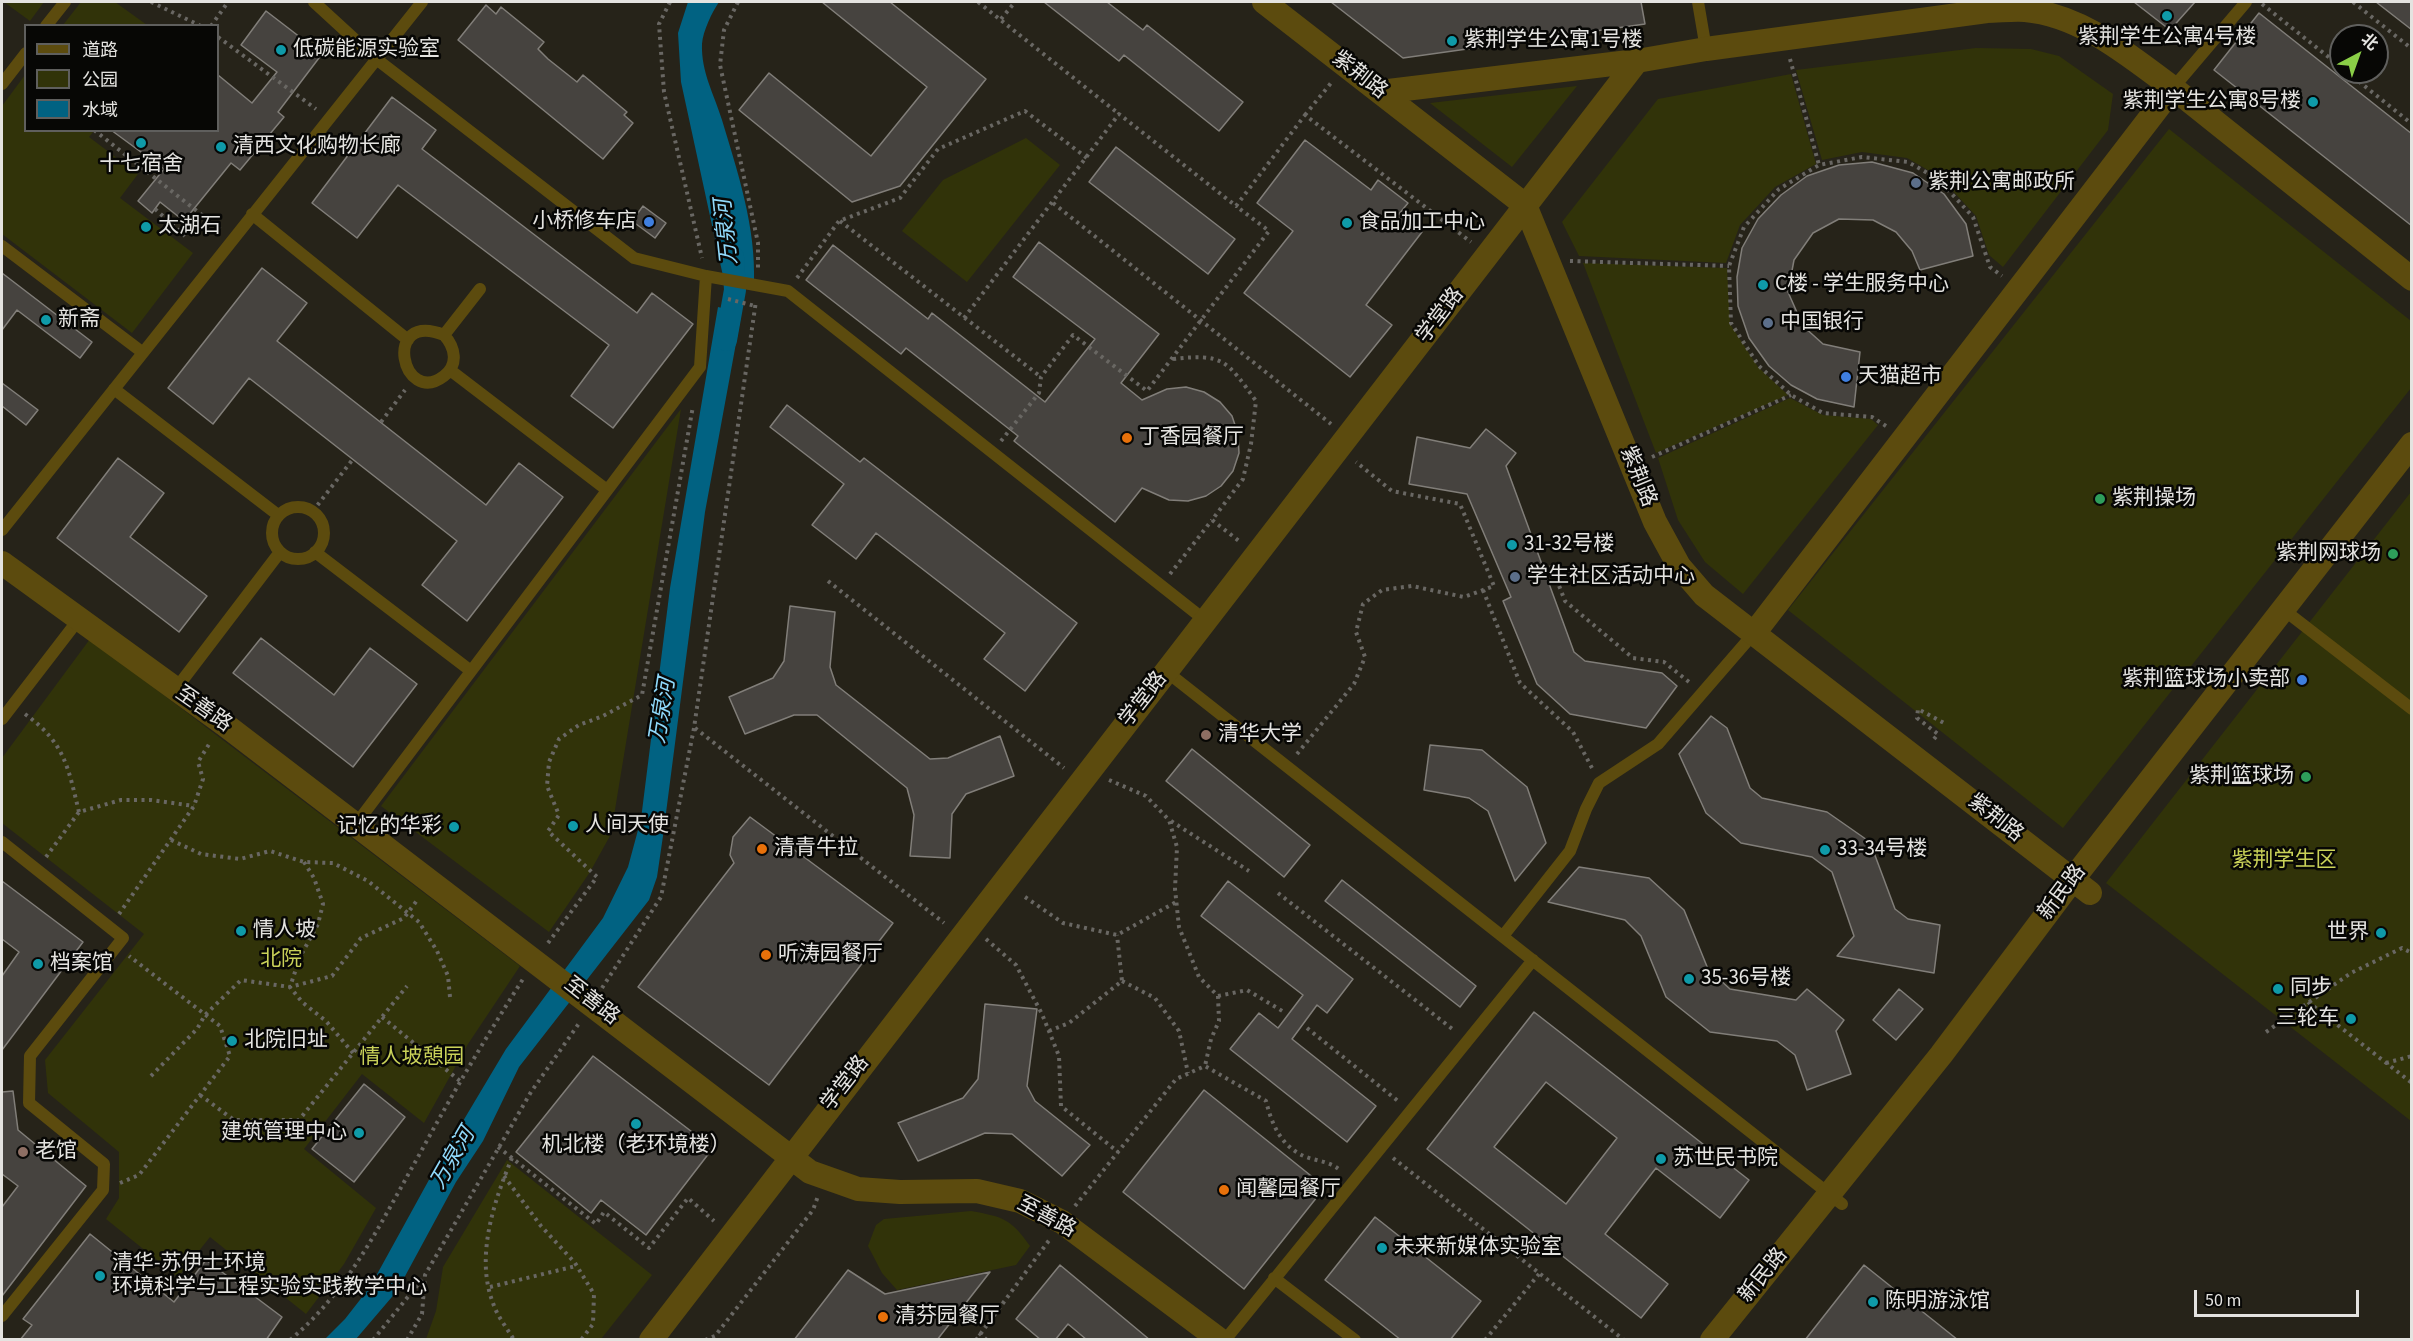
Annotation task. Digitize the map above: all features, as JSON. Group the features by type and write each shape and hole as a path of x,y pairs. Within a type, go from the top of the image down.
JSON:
{"street":[{"name":"紫荆路","path":"1264,2 1525,206 1655,522 1679,566 1704,594 2082,886"},
{"path":"1380,92 1637,62 1706,49 1987,11 2025,10 2062,19 2100,36 2173,88 2412,279"},
{"name":"学堂路","path":"651,1340 1637,62"},
{"path":"1755,632 2173,88"},
{"name":"新民路","path":"1712,1340 1836,1200 1941,1055 2082,886 2284,610 2412,444"},
{"name":"至善路","path":"2,563 224,724 587,999 790,1157 823,1178 858,1189 900,1192 977,1191 1020,1201 1062,1222 1220,1340"}],"lane":[{"path":"48,24 65,2"},
{"path":"314,2 375,58 634,258 706,276 788,291 1206,621"},
{"path":"2,530 375,58 422,2"},
{"path":"1698,2 1706,49"},
{"path":"2173,88 2246,2"},
{"path":"2,84 24,56"},
{"path":"252,214 408,340"},
{"path":"2,246 142,352"},
{"path":"356,824 700,367 706,276"},
{"path":"444,335 480,289"},
{"path":"432,330 444,335 453,350 450,370 437,380 428,381 415,378 404,364 403,355 408,340 423,331 432,330"},
{"path":"450,370 607,490"},
{"path":"114,389 278,515"},
{"path":"293,507 313,511 323,528 321,545 315,552 298,559 280,552 272,536 278,515 293,507"},
{"path":"175,690 280,552"},
{"path":"315,552 471,671"},
{"path":"2284,610 2412,709"},
{"path":"2,719 79,619"},
{"path":"1503,936 1570,851 1599,783 1658,744 1755,632"},
{"path":"1167,672 1836,1200"},
{"path":"2,842 123,938 30,1056 29,1103 104,1164 103,1190 2,1316"},
{"path":"1225,1340 1533,960"},
{"path":"1274,1278 1355,1340"}],"path":[{"path":"151,2 197,24"},
{"path":"212,24 228,2"},
{"path":"670,2 659,24 664,92 706,276"},
{"path":"373,1340 425,1275 498,1147 587,999 661,897 694,728 758,287 758,243 720,65 724,30 738,2"},
{"path":"978,2 1269,231 1147,391 1073,335 1041,377 1039,393 992,453"},
{"path":"1001,20 1016,2"},
{"path":"2259,2 2329,57"},
{"path":"2353,2 2412,49"},
{"path":"219,38 329,118"},
{"path":"1785,38 1819,165"},
{"path":"1236,206 1305,115 1346,66"},
{"path":"2362,84 2412,124"},
{"path":"788,291 839,221 900,198 938,149 1025,111 1088,158"},
{"path":"963,318 1088,158 1119,114"},
{"path":"1305,115 1488,255"},
{"path":"97,132 232,239"},
{"path":"1903,439 1872,417 1823,413 1791,395 1759,366 1731,323 1729,267 1744,227 1779,189 1819,165 1862,157 1908,162 1938,179 1973,217 1990,267 2020,290"},
{"path":"1053,203 1202,321 1344,443 1392,491 1460,504 1494,586 1464,597 1412,586 1382,590 1363,604 1356,632 1365,657 1353,684 1287,766"},
{"path":"155,208 185,236"},
{"path":"839,221 1041,377"},
{"path":"1548,260 1729,267"},
{"path":"1161,586 1243,479 1251,444 1256,401 1230,366 1205,355 1172,359"},
{"path":"381,422 415,378"},
{"path":"1633,466 1791,395"},
{"path":"290,1340 317,1317 354,1269 460,1081 541,964 597,877 548,831 560,815 547,786 549,762 559,739 579,725 603,716 642,695 693,402"},
{"path":"313,511 353,459"},
{"path":"1212,520 1257,555"},
{"path":"1551,565 1565,601 1633,658 1664,662 1702,693"},
{"path":"828,581 1085,776 1146,796 1169,820 1249,871"},
{"path":"1483,590 1520,683 1574,732 1599,783"},
{"path":"13,705 45,728 66,760 79,812"},
{"path":"1934,739 1938,735 1917,718 1918,710 1944,723"},
{"path":"110,927 194,806 203,779 198,762 224,724"},
{"path":"694,728 966,930 1016,964 1059,1056 1061,1106 1118,1152"},
{"path":"36,869 79,812 121,801 152,800 194,806"},
{"path":"1169,820 1177,847 1176,902 1179,927 1199,977 1218,996 1219,1021 1211,1039 1205,1066"},
{"path":"171,840 201,854 240,859 270,850 304,862 333,863 368,881 408,912 437,951 448,976 450,997"},
{"path":"290,987 300,957 318,924 323,904 314,878 304,862"},
{"path":"151,1076 197,1029 205,1015 241,980 290,987 332,976 362,938 404,918 432,882"},
{"path":"1278,893 1468,1041"},
{"path":"1025,897 1063,923 1117,935 1176,902"},
{"path":"1117,935 1122,981"},
{"path":"103,1190 139,1175 230,1056 220,1026 117,946"},
{"path":"2266,1032 2351,973 2402,948 2412,953"},
{"path":"1049,1031 1079,1016 1122,981"},
{"path":"1122,981 1155,998 1179,1031 1188,1073"},
{"path":"200,1095 234,1120 299,1120 407,986"},
{"path":"290,987 302,1002 326,1021 353,1053"},
{"path":"1218,996 1247,990 1284,1012"},
{"path":"2308,1002 2412,1083"},
{"path":"382,1017 460,1081"},
{"path":"1307,1028 1411,1111"},
{"path":"2385,1063 2412,1056"},
{"path":"976,1340 1062,1222 1176,1078 1205,1066"},
{"path":"1205,1066 1266,1101 1273,1126 1297,1153 1333,1163 1353,1182"},
{"path":"498,1147 596,1224 604,1212 649,1248 688,1198 731,1234"},
{"path":"1380,1149 1624,1340"},
{"path":"512,1158 489,1222 486,1262 492,1303 514,1340"},
{"path":"504,1176 541,1226 576,1266 594,1294 593,1324 581,1340"},
{"path":"705,1340 715,1336 813,1210 823,1178"},
{"path":"490,1287 576,1266"},
{"path":"1485,1340 1539,1274"},
{"path":"407,1340 422,1314 425,1275"},
{"path":"979,1333 987,1340"}],"shaded area":[{"name":"清华大学","path":"2,2 2411,2 2411,1339 2,1340"}],"green space":[{"path":"4,2 44,2 30,21"},
{"path":"81,2 115,2 146,24 64,24"},
{"path":"1976,48 2031,49 2059,56 2113,94 2108,130 2003,267 1989,255 1976,216 1940,177 1907,158 1862,152 1822,160 1796,70"},
{"path":"1791,74 1816,164 1775,187 1740,225 1726,263 1579,256 1562,222 1658,99"},
{"path":"24,76 24,132 93,132 89,137 138,174 120,198 193,253 132,333 2,234 2,106"},
{"path":"1577,86 1512,167 1430,103"},
{"name":"紫荆操场","path":"2169,129 2411,321 2411,388 2063,828 1788,610"},
{"path":"1026,138 1060,165 967,282 902,231 943,180"},
{"path":"1583,263 1727,268 1730,324 1758,367 1788,395 1656,453"},
{"path":"1790,398 1823,415 1871,419 1878,425 1743,594 1705,562 1678,520 1658,458"},
{"path":"681,409 611,834 590,872 549,932 381,806"},
{"name":"紫荆学生区","path":"2411,492 2411,1121 2106,883"},
{"name":"北院","path":"90,639 520,966 468,1044 424,1123 362,1074 304,1149 376,1208 344,1264 306,1314 210,1237 178,1277 106,1219 119,1198 119,1152 48,1093 45,1060 144,934 2,823 2,758"},
{"path":"507,1160 652,1275 601,1339 426,1339 436,1311 443,1267"},
{"path":"971,1211 1006,1221 1023,1237 1030,1246 1016,1265 897,1290 882,1273 868,1246 876,1225 884,1219"}],"water":[{"path":"688,2 719,2 704,33 702,54 745,200 752,241 754,283 723,276 681,82 678,33"},
{"path":"718,307 739,312 741,316 705,512 663,836 657,877 649,900 519,1067 483,1141 456,1182 397,1291 356,1339 324,1340 345,1319 370,1287 441,1158 506,1049 603,918 628,867 641,819 670,588"}],"building":[{"path":"822,2 890,2 986,79 900,186 852,202 739,110 769,73 871,156 927,87"},
{"path":"1044,2 1107,2 1143,30 1147,25 1243,102 1219,131 1124,55 1119,61"},
{"name":"紫荆学生公寓1号楼","path":"1331,2 1641,2 1645,24 1403,58"},
{"name":"紫荆学生公寓4号楼","path":"2134,2 2195,2 2170,30"},
{"path":"2376,2 2412,2 2412,30"},
{"path":"486,5 496,14 501,7 544,42 538,49 548,59 577,82 583,75 627,112 624,115 633,123 603,159 458,40"},
{"path":"266,11 322,54 278,112 284,117 240,170 231,163 184,221 160,202 152,213 138,201 164,169 114,132 219,132 219,76 252,103 277,72 241,45"},
{"name":"紫荆学生公寓8号楼","path":"2259,13 2329,68 2329,84 2349,84 2412,134 2412,226 2214,70"},
{"path":"392,97 436,130 422,149 637,313 652,293 693,324 613,428 571,396 609,345 398,185 357,238 312,203"},
{"path":"1305,140 1371,190 1378,180 1408,203 1399,214 1422,232 1366,305 1392,325 1350,377 1244,293 1293,231 1257,203"},
{"path":"1116,147 1235,239 1208,274 1089,182"},
{"name":"C楼 - 学生服务中心","path":"1872,162 1913,173 1944,194 1966,224 1973,256 1920,270 1912,251 1896,232 1873,220 1839,219 1813,233 1794,260 1788,292 1803,326 1823,344 1860,352 1854,407 1817,399 1791,385 1769,366 1749,338 1738,306 1737,277 1742,248 1758,219 1781,195 1807,176 1839,165"},
{"name":"小桥修车店","path":"643,206 666,223 655,238 632,221"},
{"path":"1039,242 1159,334 1121,383 1142,400 1167,389 1186,387 1204,392 1220,402 1232,416 1238,434 1239,453 1233,471 1221,486 1206,496 1188,501 1169,500 1142,488 1115,522 1014,441 1018,436 906,348 901,354 806,280 833,245 928,319 932,313 1045,402 1095,339 1013,277"},
{"path":"262,268 307,303 277,341 486,505 519,463 563,497 467,621 422,585 457,541 249,378 213,424 168,388"},
{"name":"新斋","path":"2,273 92,342 80,358 17,310 2,330"},
{"path":"2,383 38,410 26,425 2,406"},
{"path":"787,405 860,462 864,458 1077,623 1025,691 984,659 1005,633 876,533 856,559 812,525 844,484 770,427"},
{"name":"31-32号楼","path":"1486,429 1516,453 1506,466 1574,652 1585,661 1662,673 1677,686 1646,728 1570,714 1537,684 1503,601 1511,597 1467,494 1409,484 1417,437 1470,448"},
{"path":"118,458 164,493 130,537 207,596 179,632 57,538"},
{"path":"790,606 835,612 830,667 836,685 930,759 948,758 1000,736 1014,776 966,794 952,814 950,858 910,856 914,815 907,788 817,715 794,715 745,734 729,697 773,678 784,661"},
{"path":"261,638 334,695 370,648 417,684 353,767 233,673"},
{"name":"33-34号楼","path":"1711,716 1727,728 1750,788 1762,798 1827,812 1870,842 1895,909 1908,919 1940,925 1934,973 1837,956 1854,936 1832,872 1812,857 1741,843 1706,813 1679,754"},
{"path":"1430,745 1482,750 1527,787 1546,843 1515,881 1488,811 1469,798 1424,790"},
{"path":"1192,749 1310,845 1284,877 1166,781"},
{"name":"听涛园餐厅","path":"750,817 893,923 769,1085 638,987 734,863 730,855 733,837"},
{"name":"35-36号楼","path":"1579,867 1649,878 1684,910 1708,969 1730,989 1796,1000 1807,989 1844,1020 1836,1031 1851,1074 1807,1090 1795,1055 1777,1041 1710,1032 1666,997 1641,936 1625,920 1548,902"},
{"path":"1342,880 1476,986 1460,1007 1325,901"},
{"name":"档案馆","path":"2,881 83,942 2,1050 2,976 19,952 2,939"},
{"path":"1228,881 1353,979 1327,1013 1317,1005 1292,1039 1376,1106 1347,1142 1230,1049 1259,1013 1278,1028 1303,995 1201,916"},
{"path":"1899,989 1923,1009 1896,1040 1873,1020"},
{"path":"985,1004 1037,1009 1027,1086 1035,1101 1090,1145 1062,1176 1012,1134 985,1133 918,1161 898,1123 963,1098 978,1079"},
{"name":"苏世民书院","path":"1534,1012 1749,1180 1720,1218 1656,1168 1605,1234 1668,1284 1641,1318 1427,1149","holes":["1546,1082 1617,1138 1566,1204 1494,1147"]},
{"path":"593,1056 713,1148 646,1235 601,1200 591,1213 516,1152"},
{"name":"建筑管理中心","path":"364,1084 405,1117 354,1182 312,1149"},
{"name":"闻馨园餐厅","path":"1204,1090 1325,1187 1244,1289 1123,1192"},
{"name":"老馆","path":"13,1091 18,1130 86,1186 2,1296 2,1207 18,1186 2,1174 2,1092"},
{"name":"未来新媒体实验室","path":"1375,1217 1481,1301 1450,1340 1401,1340 1325,1280"},
{"name":"清华-苏伊士环境 环境科学与工程实验实践教学中心","path":"90,1234 174,1302 206,1260 282,1317 266,1340 20,1340 32,1325 23,1319"},
{"path":"1060,1265 1150,1340 1087,1340 1068,1324 1055,1340 1041,1340 1016,1319"},
{"name":"陈明游泳馆","path":"1864,1265 1958,1340 1805,1340"},
{"name":"清芬园餐厅","path":"848,1270 885,1294 990,1272 937,1340 794,1340"}],"waterway":[{"name":"万泉河","path":"726,340 735,290 733,257"}],"place":[{"name":"紫荆学生公寓4号楼","path":"2167,16"},
{"name":"紫荆学生公寓1号楼","path":"1452,41"},
{"name":"低碳能源实验室","path":"281,50"},
{"name":"紫荆学生公寓8号楼","path":"2313,102"},
{"name":"十七宿舍","path":"141,143"},
{"name":"清西文化购物长廊","path":"221,147"},
{"name":"紫荆公寓邮政所","path":"1916,183"},
{"name":"小桥修车店","path":"649,222"},
{"name":"食品加工中心","path":"1347,223"},
{"name":"太湖石","path":"146,227"},
{"name":"C楼 - 学生服务中心","path":"1763,285"},
{"name":"新斋","path":"46,320"},
{"name":"中国银行","path":"1768,323"},
{"name":"天猫超市","path":"1846,377"},
{"name":"丁香园餐厅","path":"1127,438"},
{"name":"紫荆操场","path":"2100,499"},
{"name":"31-32号楼","path":"1512,545"},
{"name":"紫荆网球场","path":"2393,554"},
{"name":"学生社区活动中心","path":"1515,577"},
{"name":"紫荆篮球场小卖部","path":"2302,680"},
{"name":"清华大学","path":"1206,735"},
{"name":"紫荆篮球场","path":"2306,777"},
{"name":"人间天使","path":"573,826"},
{"name":"记忆的华彩","path":"454,827"},
{"name":"清青牛拉","path":"762,849"},
{"name":"33-34号楼","path":"1825,850"},
{"name":"情人坡","path":"241,931"},
{"name":"世界","path":"2381,933"},
{"name":"听涛园餐厅","path":"766,955"},
{"name":"档案馆","path":"38,964"},
{"name":"35-36号楼","path":"1689,979"},
{"name":"同步","path":"2278,989"},
{"name":"三轮车","path":"2351,1019"},
{"name":"北院旧址","path":"232,1041"},
{"name":"机北楼（老环境楼）","path":"636,1124"},
{"name":"建筑管理中心","path":"359,1133"},
{"name":"老馆","path":"23,1152"},
{"name":"苏世民书院","path":"1661,1159"},
{"name":"闻馨园餐厅","path":"1224,1190"},
{"name":"未来新媒体实验室","path":"1382,1248"},
{"name":"清华-苏伊士环境 环境科学与工程实验实践教学中心","path":"100,1276"},
{"name":"陈明游泳馆","path":"1873,1302"},
{"name":"清芬园餐厅","path":"883,1317"}],"park label":[{"name":"情人坡憩园","path":"412,1058"}]}
